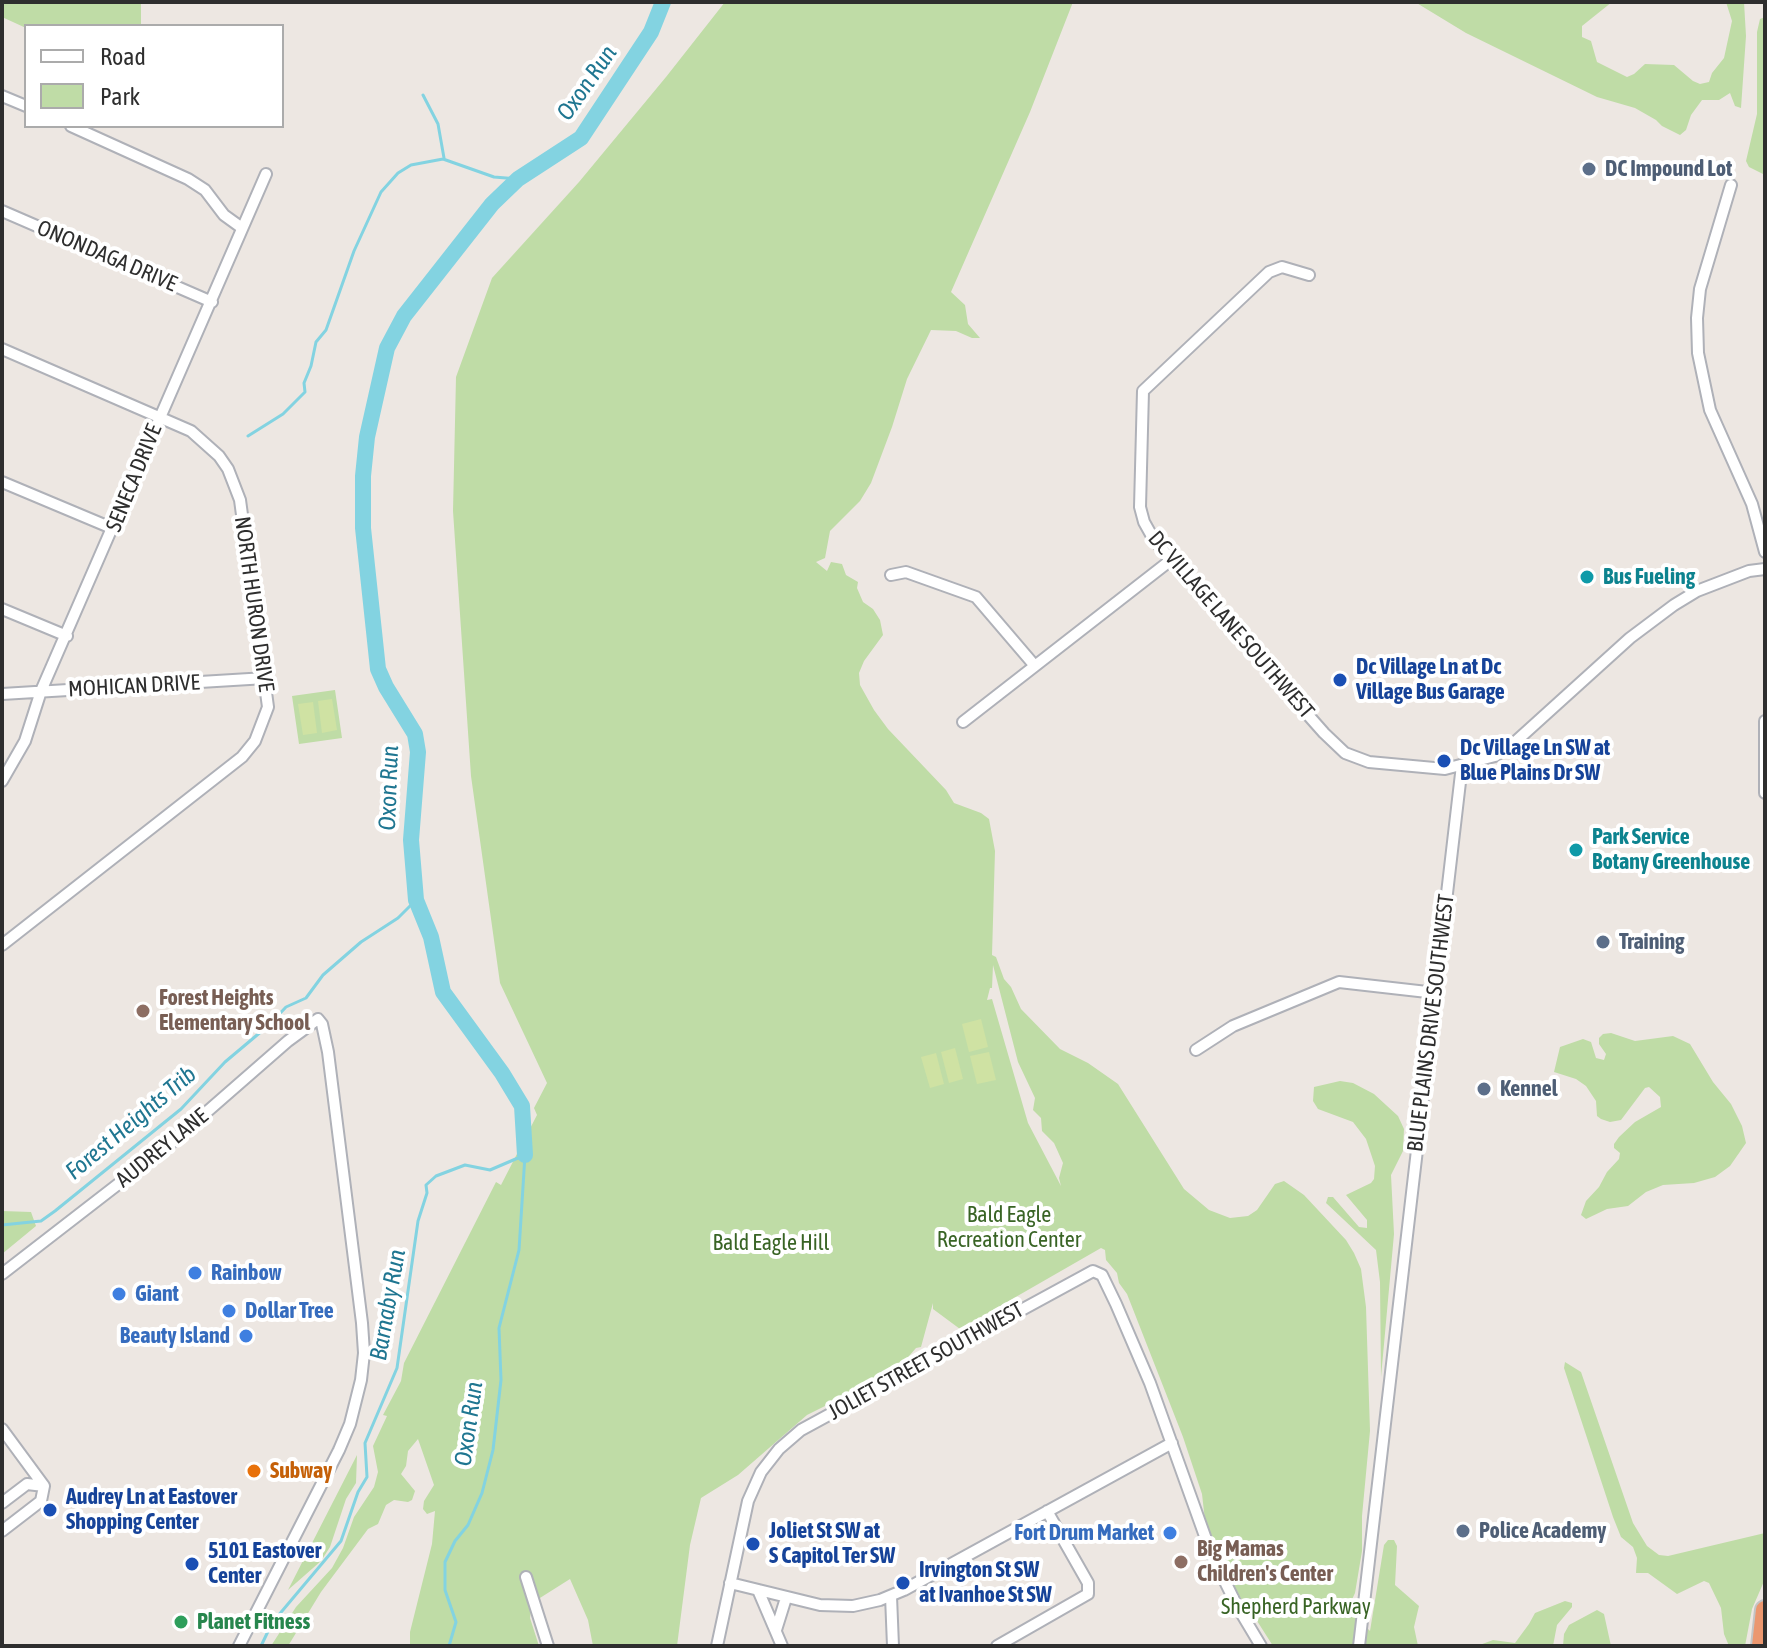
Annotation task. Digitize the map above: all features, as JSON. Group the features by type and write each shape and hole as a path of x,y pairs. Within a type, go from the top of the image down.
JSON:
{"highway":[{"path":"1761,1646 1765,1610"}],"street":[{"path":"2,96 24,105"},
{"path":"75,128 188,179 205,190 224,215 242,228"},
{"name":"SENECA DRIVE","path":"2,781 25,741 41,691 266,174"},
{"path":"1731,185 1700,289 1698,353 1710,410 1752,504 1765,552"},
{"name":"ONONDAGA DRIVE","path":"2,211 212,302"},
{"name":"DC VILLAGE LANE SOUTHWEST","path":"1309,275 1282,267 1269,272 1143,391 1140,507 1144,522 1171,560 1345,753 1369,762 1445,769 1462,765"},
{"name":"NORTH HURON DRIVE","path":"2,349 191,431 228,469 240,500 268,707 255,741 242,757 2,945"},
{"path":"2,482 114,529"},
{"path":"963,722 1171,560"},
{"path":"1462,765 1488,759 1511,746 1630,638 1674,605 1697,591 1749,571 1765,569"},
{"path":"891,575 906,572 976,597 1035,666"},
{"path":"2,609 67,636"},
{"name":"MOHICAN DRIVE","path":"2,694 266,678"},
{"path":"1765,721 1765,793"},
{"name":"BLUE PLAINS DRIVE SOUTHWEST","path":"1359,1646 1462,765"},
{"path":"1196,1050 1233,1026 1339,982 1436,993"},
{"name":"AUDREY LANE","path":"2,1274 170,1144 288,1041 318,1019 322,1024 362,1323 364,1353 361,1380 350,1424 339,1450 239,1646"},
{"name":"JOLIET STREET SOUTHWEST","path":"717,1646 741,1523 755,1482 769,1460 789,1439 1089,1272 1099,1273 1105,1279 1172,1443"},
{"path":"2,1429 44,1486 41,1501 2,1531"},
{"path":"730,1583 836,1607 864,1604 891,1596 1172,1443 1211,1553 1261,1646"},
{"path":"2,1503 27,1484 44,1486"},
{"path":"997,1646 1088,1594 1088,1583 1047,1511"},
{"path":"526,1577 548,1646"},
{"path":"758,1590 767,1618 782,1646"},
{"path":"891,1596 893,1646"},
{"path":"776,1630 786,1598"}],"green space":[{"path":"2,2 141,2 141,24 24,24 24,27 2,17"},
{"path":"725,2 1073,2 1030,112 951,292 965,305 968,324 980,338 956,331 931,330 907,379 871,483 860,501 830,531 825,558 816,562 827,571 831,562 842,564 846,575 858,582 857,588 863,602 873,609 880,620 883,635 859,673 860,685 874,710 946,790 954,803 989,819 995,851 992,955 996,957 1021,1009 1060,1049 1088,1063 1118,1084 1184,1189 1209,1210 1230,1218 1248,1216 1257,1210 1275,1184 1284,1181 1304,1195 1346,1240 1354,1253 1361,1269 1366,1307 1370,1431 1362,1551 1355,1593 1348,1608 1370,1631 1384,1545 1388,1540 1394,1540 1397,1546 1395,1585 1419,1606 1414,1627 1418,1646 1273,1646 1209,1556 1202,1494 1183,1437 1127,1294 1119,1283 1117,1273 1106,1260 1105,1250 1101,1248 960,1329 933,1309 933,1303 921,1347 916,1348 897,1370 807,1415 738,1475 701,1498 690,1545 677,1646 593,1646 588,1620 570,1579 532,1603 530,1618 539,1646 410,1646 410,1632 432,1544 435,1511 427,1514 423,1509 424,1501 434,1485 418,1439 408,1451 406,1466 401,1474 415,1491 412,1500 394,1500 386,1505 378,1524 368,1529 321,1592 288,1646 271,1646 296,1607 332,1568 354,1517 374,1487 378,1472 373,1446 387,1416 383,1415 401,1381 404,1363 496,1182 501,1185 537,1115 534,1108 547,1083 500,983 471,776 453,511 456,377 492,278 579,182","holes":["993,965 1018,1062 1035,1098 1033,1110 1041,1118 1042,1131 1054,1143 1063,1163 1059,1178 1061,1186 1028,1123 992,999 987,1000 992,988"]},
{"path":"1415,2 1612,2 1582,26 1582,37 1591,41 1597,62 1627,77 1645,64 1674,65 1700,84 1709,82 1724,58 1732,21 1726,2 1744,2 1746,36 1741,108 1735,106 1730,93 1719,100 1702,100 1691,115 1686,130 1680,135 1635,108 1597,97 1466,33"},
{"path":"1765,17 1765,175 1749,167 1746,161 1757,114 1757,32 1760,19"},
{"path":"335,690 342,738 299,744 292,696"},
{"path":"332,699 337,730 322,733 318,701"},
{"path":"313,702 317,733 303,735 298,704"},
{"path":"981,1019 988,1047 969,1052 962,1024"},
{"path":"1611,1033 1635,1041 1673,1036 1690,1044 1713,1082 1731,1104 1746,1143 1730,1166 1715,1177 1694,1183 1663,1185 1646,1192 1628,1206 1607,1209 1586,1219 1581,1215 1586,1201 1619,1159 1620,1153 1614,1144 1635,1122 1661,1107 1660,1097 1649,1087 1645,1088 1621,1120 1610,1122 1597,1116 1596,1101 1586,1086 1576,1079 1554,1072 1560,1047 1583,1039 1591,1042 1596,1058 1604,1060 1606,1054 1599,1044 1599,1038"},
{"path":"955,1048 963,1079 949,1083 941,1052"},
{"path":"989,1052 996,1080 977,1084 970,1056"},
{"path":"936,1053 944,1084 930,1088 921,1057"},
{"path":"1340,1081 1353,1083 1374,1094 1398,1116 1404,1129 1403,1151 1391,1175 1394,1234 1381,1377 1380,1282 1376,1250 1326,1203 1328,1197 1333,1197 1359,1227 1367,1228 1367,1220 1346,1195 1374,1179 1375,1166 1366,1139 1353,1122 1318,1109 1313,1101 1314,1087"},
{"path":"2,1211 31,1212 36,1226 2,1254"},
{"path":"1565,1362 1581,1372 1633,1523 1647,1546 1659,1555 1668,1556 1765,1533 1765,1579 1752,1609 1745,1646 1729,1646 1724,1634 1721,1608 1709,1583 1704,1581 1677,1594 1648,1573 1636,1573 1637,1558 1633,1547 1621,1537 1613,1517 1564,1368"},
{"path":"357,1455 356,1483 346,1499 330,1547 321,1561 288,1590"},
{"path":"1565,1601 1572,1603 1572,1607 1557,1625 1553,1646 1477,1646 1493,1640 1515,1643 1535,1613"},
{"path":"1597,1610 1604,1614 1611,1646 1563,1646 1569,1625"}],"waterway":[{"name":"Oxon Run","path":"525,1155 522,1106 443,992 431,937 416,900 411,840 418,752 415,734 378,669 363,528 367,437 387,348 404,316 492,204 518,179 581,138 651,32 663,2"},
{"path":"423,95 438,124 444,158"},
{"path":"248,436 283,414 305,392 304,383 316,342 326,330 354,251 381,192 398,173 411,165 443,159 494,177 518,179"},
{"name":"Forest Heights Trib","path":"2,1225 41,1221 55,1211 181,1109 225,1062 286,1007 306,998 323,975 361,942 398,918 416,900"},
{"name":"Barnaby Run","path":"261,1646 272,1623 341,1541 358,1492 367,1477 365,1443 397,1368 426,1185 436,1176 465,1165 490,1170 525,1155 519,1250 499,1328 501,1380 493,1450 482,1493 468,1525 455,1541 445,1562 445,1590 456,1622 449,1646"}],"place":[{"name":"DC Impound Lot","path":"1589,169"},
{"name":"Bus Fueling","path":"1587,577"},
{"name":"Dc Village Ln at Dc Village Bus Garage","path":"1340,680"},
{"name":"Dc Village Ln SW at Blue Plains Dr SW","path":"1444,761"},
{"name":"Park Service Botany Greenhouse","path":"1576,850"},
{"name":"Training","path":"1603,942"},
{"name":"Forest Heights Elementary School","path":"143,1011"},
{"name":"Kennel","path":"1484,1089"},
{"name":"Rainbow","path":"195,1273"},
{"name":"Giant","path":"119,1294"},
{"name":"Dollar Tree","path":"229,1311"},
{"name":"Beauty Island","path":"246,1336"},
{"name":"Subway","path":"254,1471"},
{"name":"Audrey Ln at Eastover Shopping Center","path":"50,1510"},
{"name":"Police Academy","path":"1463,1531"},
{"name":"Fort Drum Market","path":"1170,1533"},
{"name":"Joliet St SW at S Capitol Ter SW","path":"753,1544"},
{"name":"Big Mamas Children's Center","path":"1181,1562"},
{"name":"5101 Eastover Center","path":"192,1564"},
{"name":"Irvington St SW at Ivanhoe St SW","path":"903,1583"},
{"name":"Planet Fitness","path":"181,1622"}],"park label":[{"name":"Bald Eagle Recreation Center","path":"1009,1228"},
{"name":"Bald Eagle Hill","path":"771,1243"},
{"name":"Shepherd Parkway","path":"1296,1607"}]}
